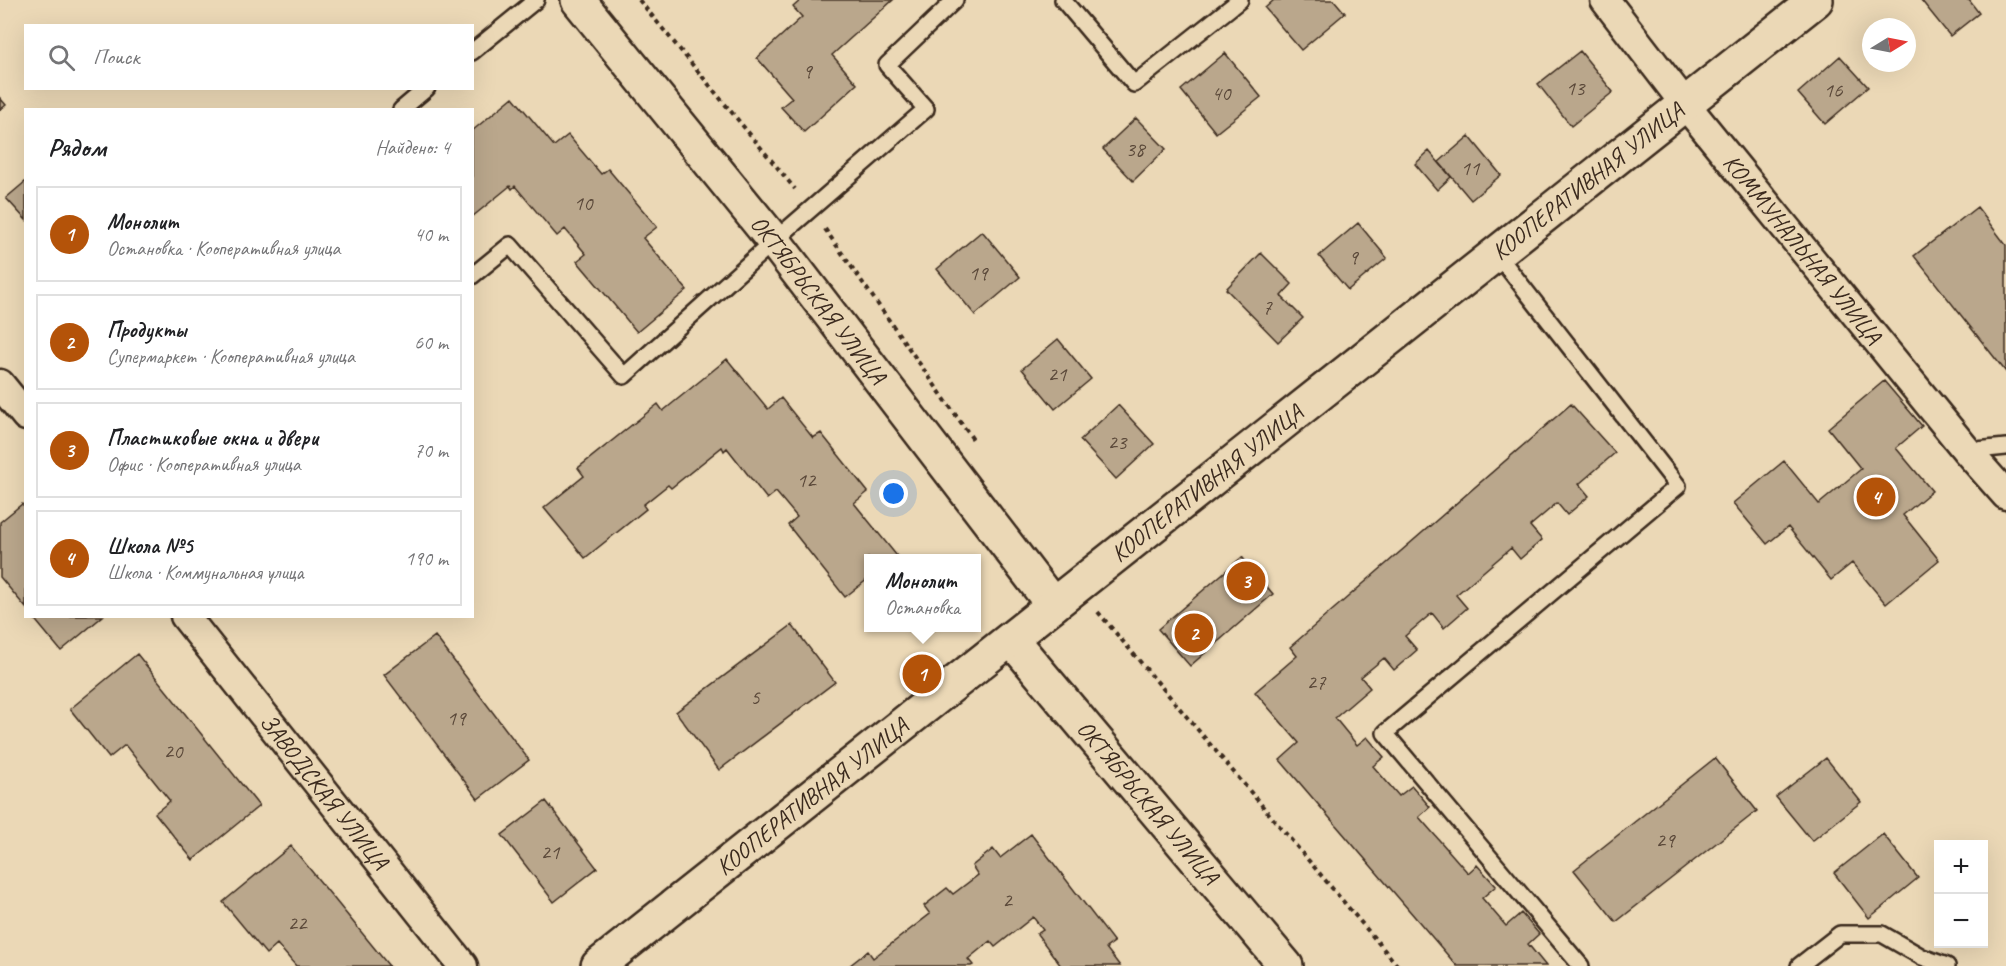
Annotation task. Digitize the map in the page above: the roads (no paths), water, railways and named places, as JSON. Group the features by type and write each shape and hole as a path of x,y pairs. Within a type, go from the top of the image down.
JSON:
{"street":[{"name":"ОКТЯБРЬСКАЯ УЛИЦА","path":"578,0 1065,596"},
{"name":"КОММУНАЛЬНАЯ УЛИЦА","path":"1605,0 1685,104 2006,495"},
{"name":"КООПЕРАТИВНАЯ УЛИЦА","path":"598,966 1816,0"},
{"path":"0,384 24,414"},
{"name":"ЗАВОДСКАЯ УЛИЦА","path":"187,618 463,966"},
{"name":"ОКТЯБРЬСКАЯ УЛИЦА","path":"1011,639 1286,966"}],"lane":[{"path":"474,50 536,0"},
{"path":"474,274 510,244 624,376 926,109 887,65 955,0"},
{"path":"1063,0 1134,84 1240,0"},
{"path":"403,108 425,90"},
{"path":"1497,254 1678,486 1385,733 1581,966"},
{"path":"1968,451 2006,447"},
{"path":"1799,966 1840,934 1882,934 1922,957 1947,966"}],"place":[{"name":"Школа №5","path":"1876,497"},
{"name":"Пластиковые окна и двери","path":"1246,581"},
{"name":"Продукты","path":"1194,633"},
{"name":"Монолит","path":"922,674"}]}
